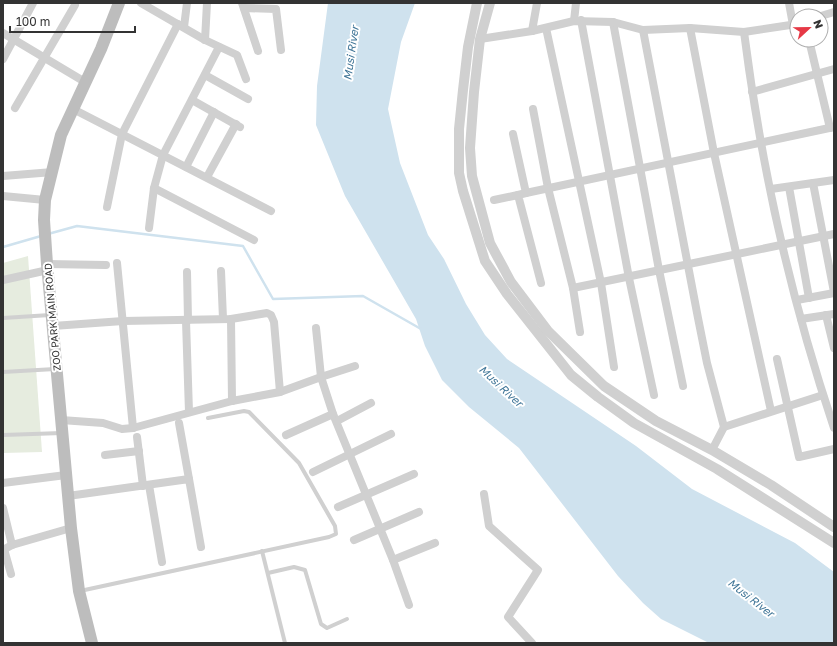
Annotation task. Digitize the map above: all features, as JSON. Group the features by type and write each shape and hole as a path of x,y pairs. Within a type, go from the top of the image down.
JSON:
{"main road":[{"name":"ZOO PARK MAIN ROAD","path":"92,643 79,591 71,528 44,220 45,200 61,135 119,3"}],"street":[{"path":"3,59 34,3"},
{"path":"141,3 205,40 237,55 246,79"},
{"path":"107,207 122,134 181,25 187,3"},
{"path":"205,40 206,3"},
{"path":"477,3 468,47 463,90 459,129 459,173 462,191 485,261 506,294 571,375 598,397 634,423 744,485 834,543"},
{"path":"490,3 480,39 474,92 470,148 472,176 490,243 511,282 548,331 604,386 656,421 712,450 750,473 834,528"},
{"path":"532,32 537,3"},
{"path":"576,3 578,21 610,174 629,278 654,395"},
{"path":"16,108 75,5"},
{"path":"258,51 243,6 276,6 281,50"},
{"path":"480,39 532,32 578,21 613,22 643,30 690,28 744,32 789,25"},
{"path":"613,22 659,270 683,386"},
{"path":"546,28 601,283 614,367"},
{"path":"690,28 714,153 771,411"},
{"path":"643,30 670,163 707,363 724,427 712,450"},
{"path":"744,32 760,144 782,244 801,319 834,428"},
{"path":"3,33 85,82"},
{"path":"149,228 154,188 163,155 219,47"},
{"path":"494,200 610,174 641,170 832,127 811,48"},
{"path":"752,92 816,72 834,68"},
{"path":"205,75 248,99"},
{"path":"192,100 238,126 207,177"},
{"path":"73,109 271,211"},
{"path":"533,109 548,188 573,288 580,332"},
{"path":"186,167 214,112"},
{"path":"513,134 522,194 541,283"},
{"path":"3,176 53,172"},
{"path":"771,189 834,180"},
{"path":"797,300 834,292 813,183"},
{"path":"789,187 809,298"},
{"path":"154,188 254,240"},
{"path":"3,196 45,200"},
{"path":"573,288 629,278 689,263 737,255 782,244 798,243 834,234"},
{"path":"117,263 133,428"},
{"path":"3,280 48,267 106,265"},
{"path":"221,271 227,319 232,401"},
{"path":"187,272 189,412"},
{"path":"53,320 123,321 227,319 262,312 267,313 271,315 274,322 280,392"},
{"path":"801,319 830,314 834,348"},
{"path":"316,328 321,377 335,417 393,560 409,605"},
{"path":"777,359 798,457 834,449"},
{"path":"61,420 103,423 122,429 133,428 232,401 280,392 355,366"},
{"path":"724,427 787,405 823,395"},
{"path":"286,435 371,403"},
{"path":"179,424 201,548"},
{"path":"313,472 351,455 391,434"},
{"path":"137,437 162,562"},
{"path":"105,455 139,451"},
{"path":"744,485 750,473"},
{"path":"338,507 414,474"},
{"path":"3,483 66,475"},
{"path":"68,496 189,479"},
{"path":"484,494 489,526 538,570 508,617 532,643"},
{"path":"3,508 12,545"},
{"path":"354,540 419,512"},
{"path":"11,574 3,549 71,528"},
{"path":"393,560 435,543"}],"lane":[{"path":"3,318 53,320"},
{"path":"3,372 57,369"},
{"path":"79,591 329,537 336,534 335,526 299,464 249,412 244,410 208,418"},
{"path":"3,435 62,433"},
{"path":"262,551 285,643"},
{"path":"268,573 294,567 305,570 308,575 320,624 327,628 347,619"}],"shaded area":[{"path":"28,256 42,452 3,453 3,263"}],"water":[{"name":"Musi River","path":"328,3 415,3 401,42 388,109 400,163 428,235 444,259 466,304 485,335 507,359 636,446 692,489 795,543 834,572 834,643 709,643 661,619 643,603 618,576 519,448 469,407 442,380 425,346 416,319 345,196 316,125 317,86"}],"waterway":[{"path":"48,234 77,226 243,246 273,299 363,296 421,329"},
{"path":"3,247 41,236"}]}
